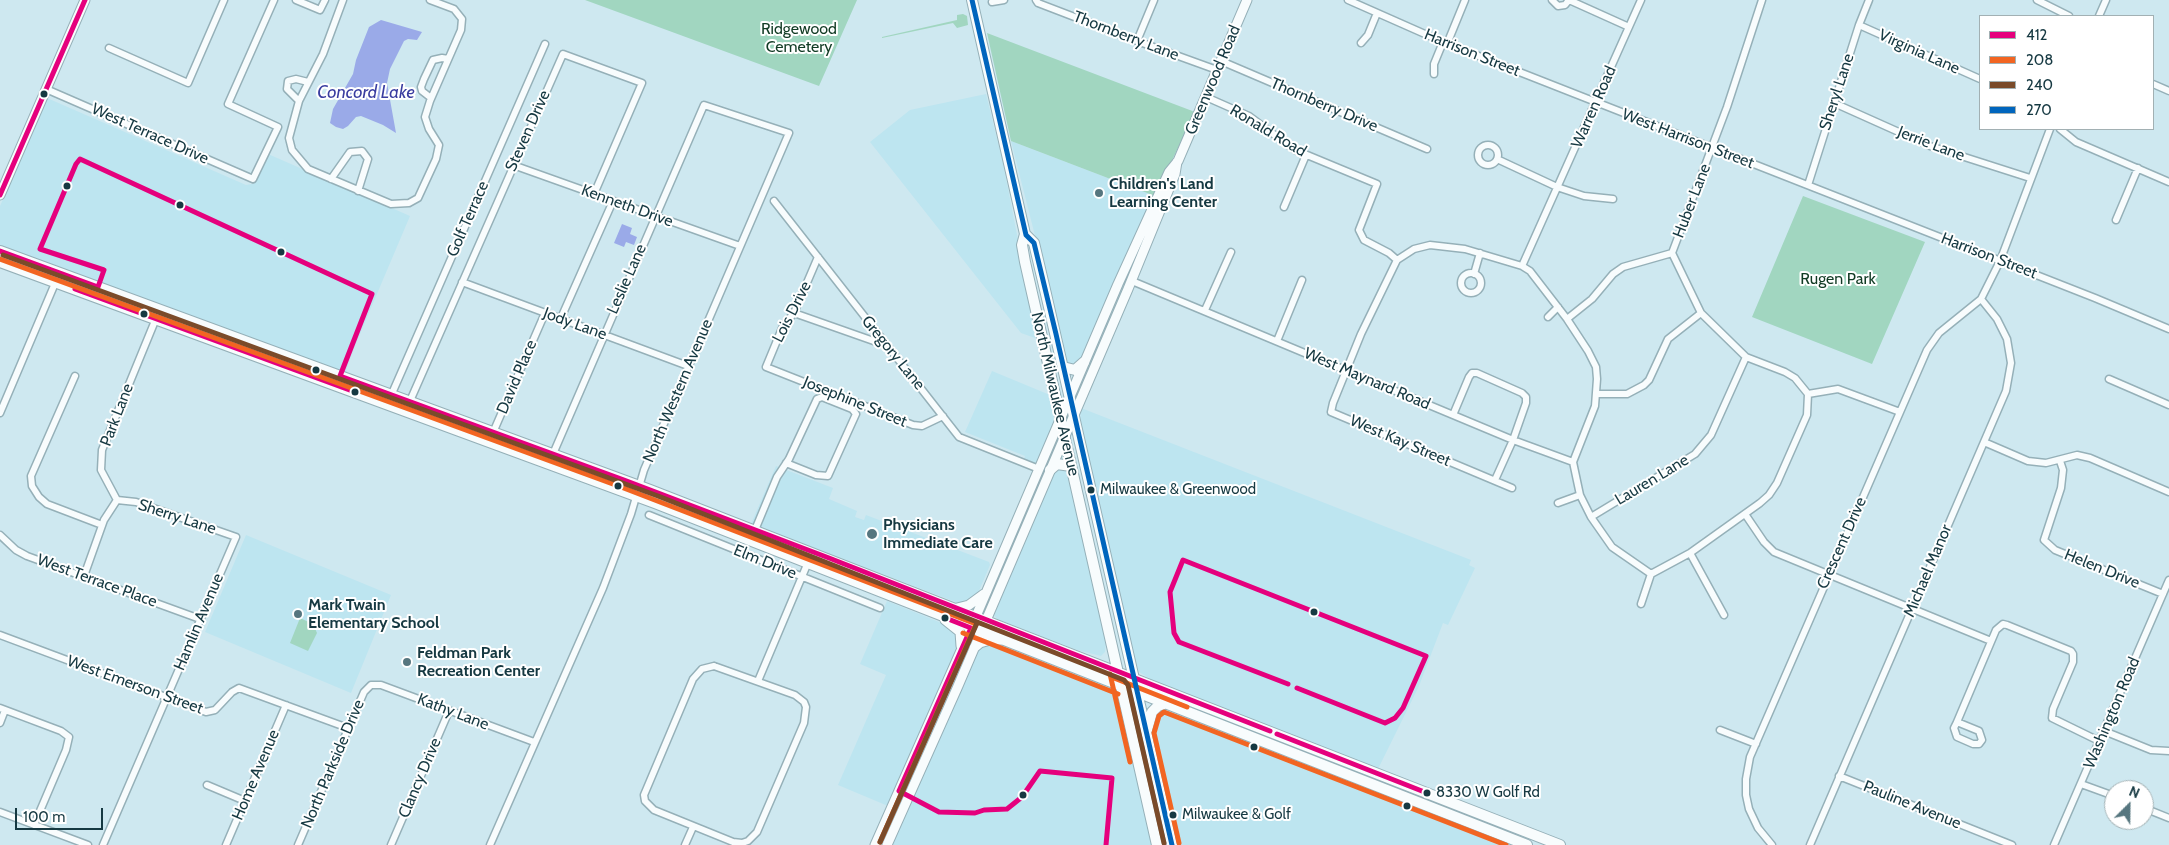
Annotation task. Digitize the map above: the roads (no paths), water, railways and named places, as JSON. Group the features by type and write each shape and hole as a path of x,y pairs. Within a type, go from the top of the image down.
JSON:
{"main road":[{"path":"0,195 84,0"},
{"name":"North Milwaukee Avenue","path":"972,0 1026,235 1034,243 1172,845"},
{"name":"Greenwood Road","path":"1178,161 1248,0"},
{"path":"875,845 958,659 976,630 1050,470 1132,281 1175,174 1178,161"},
{"path":"981,618 986,592 1084,362 1169,172 1178,161"},
{"name":"North Milwaukee Avenue","path":"1026,235 1022,245 1157,845"},
{"path":"0,251 58,277 638,491 755,530 813,552 1560,845"},
{"path":"0,262 98,287 158,314 250,342 390,399 410,401 491,437 553,454 808,564 1527,845"},
{"path":"1063,367 1075,370 1084,362"},
{"path":"1050,470 1057,464 1071,466"},
{"path":"956,608 969,606 986,592"},
{"path":"938,615 961,633 962,643 958,659"},
{"path":"887,845 974,648 976,630"},
{"path":"974,648 980,643 1000,640"},
{"path":"1146,733 1152,712 1158,706 1164,704"}],"street":[{"path":"109,48 188,83 224,0"},
{"name":"West Terrace Drive","path":"46,89 253,180 278,127 228,104 274,0"},
{"path":"296,0 320,10 325,0"},
{"path":"343,0 323,54 299,101 289,138 292,150 308,169 391,204 409,203 418,198 436,159 439,145 429,129 425,117 431,98 462,30 462,19 454,9 430,0"},
{"path":"992,2 1004,0"},
{"name":"Thornberry Lane","path":"1036,0 1038,3 1217,70"},
{"path":"1137,41 1154,0"},
{"name":"Harrison Street","path":"1348,0 1445,43 1596,103"},
{"path":"1434,74 1434,64 1465,0"},
{"path":"1552,0 1555,4 1562,6 1569,0 1629,27"},
{"name":"Warren Road","path":"1522,266 1641,0"},
{"name":"Huber Lane","path":"1762,0 1713,148 1672,253 1701,313 1746,357 1791,375 1808,394"},
{"name":"Sheryl Lane","path":"1808,185 1859,24 1869,0"},
{"path":"2037,0 2066,15"},
{"path":"2099,15 2106,0"},
{"path":"1361,43 1368,35 1377,14"},
{"name":"Virginia Lane","path":"1859,24 1979,79"},
{"name":"Golf Terrace","path":"390,399 545,44"},
{"name":"Steven Drive","path":"410,401 563,54 642,83 594,194"},
{"path":"431,98 422,91 421,87 424,79 433,60 448,59"},
{"name":"Thornberry Drive","path":"1221,61 1427,149"},
{"path":"299,101 287,89 288,81 296,79 308,82"},
{"path":"2154,84 2169,91"},
{"name":"Ronald Road","path":"1206,97 1249,116 1295,150 1377,184 1359,230 1364,240 1390,253 1397,260"},
{"name":"West Harrison Street","path":"1596,103 1808,185"},
{"name":"Jerrie Lane","path":"1834,103 1930,146 2030,178"},
{"name":"North Western Avenue","path":"490,845 602,588 688,366 789,133 704,104"},
{"name":"Leslie Lane","path":"553,454 603,334 704,104"},
{"path":"2000,261 2050,130"},
{"path":"2061,130 2076,142 2169,182"},
{"path":"331,179 350,152 362,151 368,159 358,191"},
{"path":"1284,207 1306,155"},
{"path":"1497,159 1557,187 1584,196 1613,199"},
{"name":"Kenneth Drive","path":"513,165 740,246"},
{"path":"2116,220 2138,168"},
{"name":"Harrison Street","path":"1808,185 2169,329"},
{"path":"561,318 613,201"},
{"name":"Gregory Lane","path":"774,201 885,345 960,438 1039,469"},
{"path":"1347,370 1361,334 1397,260 1414,249 1430,245 1480,253 1522,266 1530,271 1567,319 1596,367 1597,394 1590,422 1573,462 1580,494 1591,517 1612,547 1651,574"},
{"path":"1205,310 1231,252"},
{"path":"1474,274 1480,253"},
{"path":"1567,319 1592,299 1613,274 1623,267 1672,253"},
{"name":"Lois Drive","path":"766,367 782,326 794,314 818,257"},
{"name":"Crescent Drive","path":"1772,845 1752,818 1746,795 1747,767 1828,575 1927,350 1939,333 1981,299 2000,261"},
{"path":"0,413 58,277"},
{"path":"1276,341 1302,280"},
{"name":"West Maynard Road","path":"1132,281 1513,440 1573,462"},
{"name":"Jody Lane","path":"462,282 688,366"},
{"name":"Michael Manor","path":"1810,845 2006,391 2011,363 2007,339 2003,329 1981,299"},
{"path":"1548,317 1558,307"},
{"name":"David Place","path":"491,437 545,312"},
{"path":"1597,394 1627,394 1644,385 1668,339 1701,313"},
{"name":"Park Lane","path":"117,500 102,470 100,460 102,450 158,314"},
{"path":"794,314 885,345"},
{"name":"Lauren Lane","path":"1591,517 1695,454 1711,435 1746,357"},
{"name":"Josephine Street","path":"766,367 912,425 922,426 943,416"},
{"name":"West Kay Street","path":"1347,370 1331,412 1512,488"},
{"path":"1453,415 1468,377 1472,373 1477,373 1526,396 1526,403 1513,440 1495,480"},
{"path":"75,376 31,476 32,486 47,504 102,524"},
{"path":"2110,379 2169,405"},
{"path":"1641,604 1651,574 1690,553 1760,503 1777,482 1807,415 1808,394 1838,389 1900,412"},
{"path":"755,530 776,477 786,463 817,399 822,397 852,410 856,414 828,476 816,475 786,463"},
{"path":"1984,442 2028,461 2046,463 2060,461 2077,455 2090,458 2169,492"},
{"name":"Helen Drive","path":"2060,461 2063,470 2061,488 2044,540 2054,550 2163,594"},
{"path":"1558,503 1580,494"},
{"path":"84,576 102,524 107,513 117,500"},
{"name":"Sherry Lane","path":"117,500 136,502 236,537"},
{"path":"1744,514 1764,542 1774,552 1991,641"},
{"name":"Elm Drive","path":"649,515 880,608"},
{"name":"West Terrace Place","path":"0,535 16,550 27,556 200,619"},
{"name":"Hamlin Avenue","path":"104,845 236,537"},
{"path":"758,681 813,552"},
{"path":"1690,553 1724,615"},
{"name":"Washington Road","path":"2054,845 2169,580"},
{"path":"1957,722 1979,731 1982,740 1979,744 1973,744 1956,737 1954,728 1991,641 1999,626 2007,625 2071,651 2073,662 2053,709 2052,718 2099,741"},
{"name":"West Emerson Street","path":"0,635 210,712 239,688 348,728"},
{"path":"714,666 800,698 806,707 806,717 757,832 748,841 742,843 733,842 693,827 654,810 645,801 644,795 693,679 702,668 714,666"},
{"name":"Kathy Lane","path":"371,685 381,685 534,742"},
{"name":"North Parkside Drive","path":"298,845 364,692 371,685"},
{"name":"Home Avenue","path":"226,845 286,705"},
{"path":"0,723 3,709 61,731 69,738 66,750 34,825"},
{"name":"Clancy Drive","path":"391,845 449,711"},
{"path":"1720,730 1756,744"},
{"path":"2104,731 2151,750 2169,751"},
{"name":"Pauline Avenue","path":"1839,776 2012,845"},
{"path":"2081,784 2104,792"},
{"path":"207,785 244,801"},
{"path":"0,812 88,845"},
{"path":"2154,812 2169,818"},
{"path":"685,845 693,827"}],"water":[{"name":"Concord Lake","path":"381,20 422,32 417,40 408,39 404,41 390,69 387,83 396,133 383,125 361,116 356,117 343,129 336,127 330,123 333,109 353,74 356,60 369,27"},
{"path":"622,224 632,228 630,234 637,237 634,245 626,242 624,247 614,243"}],"place":[{"name":"Children's Land Learning Center","path":"1099,193"},
{"name":"Milwaukee & Greenwood","path":"1091,490"},
{"name":"Physicians Immediate Care","path":"872,534"},
{"name":"Mark Twain Elementary School","path":"298,614"},
{"name":"Feldman Park Recreation Center","path":"407,662"},
{"name":"8330 W Golf Rd","path":"1427,793"},
{"name":"Milwaukee & Golf","path":"1173,815"}],"park label":[{"name":"Ridgewood Cemetery","path":"799,38"},
{"name":"Rugen Park","path":"1838,279"}]}
